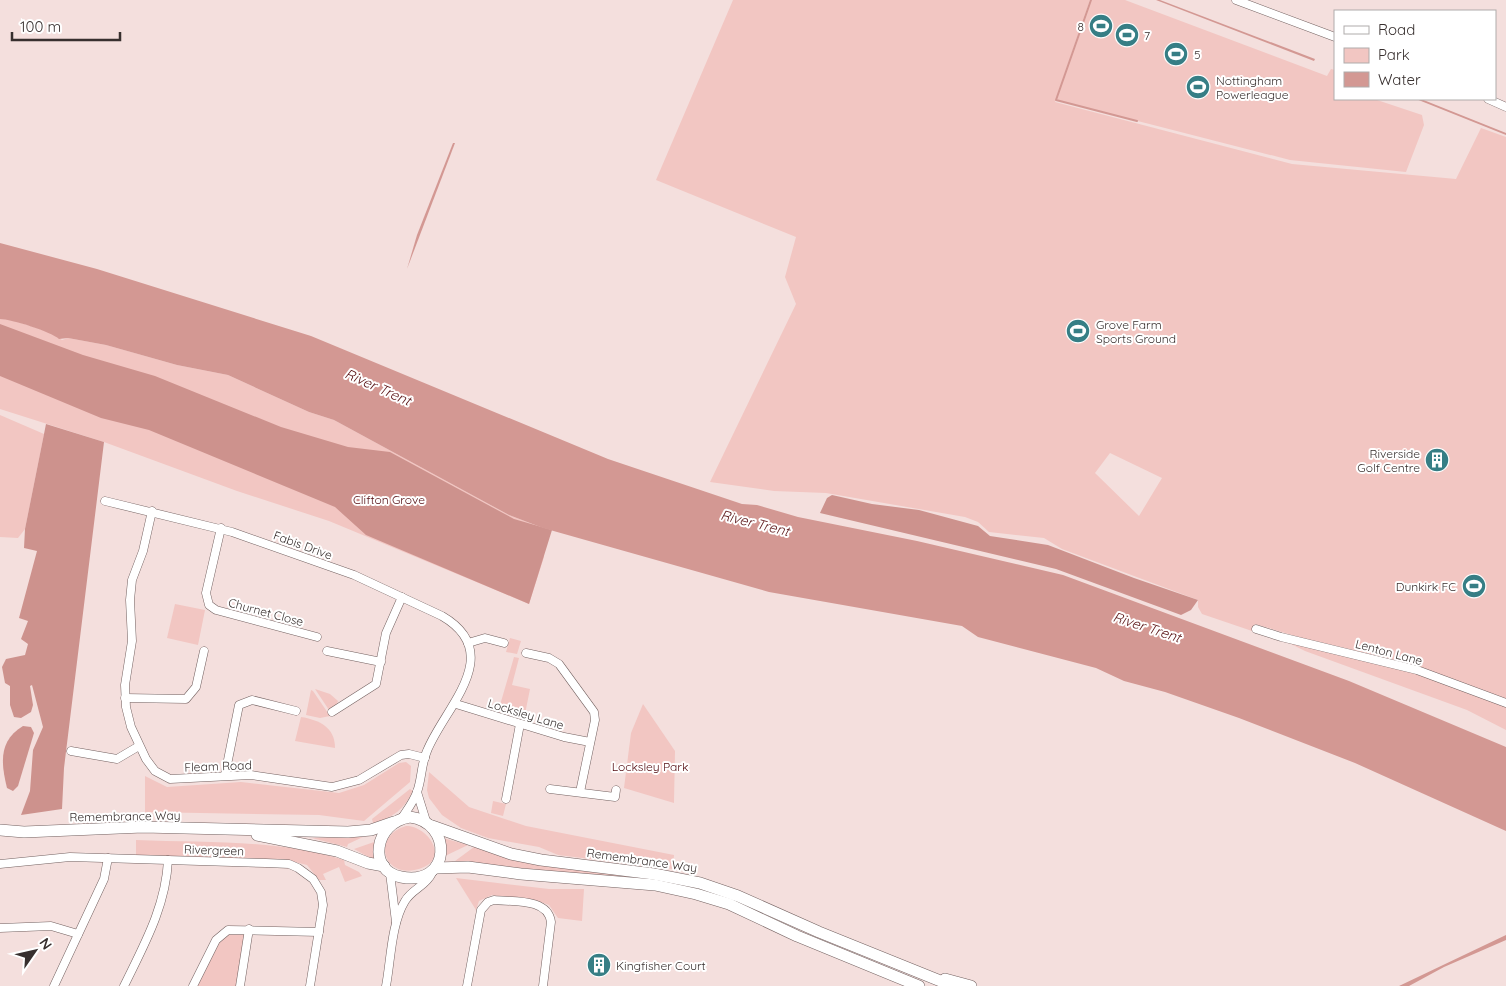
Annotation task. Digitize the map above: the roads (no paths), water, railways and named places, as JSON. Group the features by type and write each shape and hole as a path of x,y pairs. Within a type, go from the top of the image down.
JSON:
{"highway":[{"path":"418,818 429,824 440,846 434,871 408,878 387,869 379,850 380,840 387,827 398,820 418,818"},
{"name":"Remembrance Way","path":"0,830 24,832 143,827 348,832 371,830 398,820"},
{"name":"Remembrance Way","path":"429,824 511,854 700,883 738,896 953,986"},
{"name":"Remembrance Way","path":"226,830 337,850 387,869"},
{"name":"Remembrance Way","path":"0,838 24,832"},
{"name":"Remembrance Way","path":"434,871 468,867 521,874 655,885 696,894 729,904 895,978 919,986"},
{"path":"903,966 971,986"},
{"path":"895,978 914,986"}],"street":[{"path":"1236,0 1334,37"},
{"path":"1490,100 1506,107"},
{"name":"Fabis Drive","path":"105,501 115,500 221,528 347,573 449,620 461,631 468,643"},
{"name":"Fleam Road","path":"152,511 143,551 132,580 130,600 132,641 126,675 125,698 131,727 150,766 164,777 176,779 251,775 332,787 359,780 401,755 409,754 424,758"},
{"name":"Churnet Close","path":"221,528 206,593 209,605 216,610 309,632 317,637"},
{"path":"332,712 374,687 389,626 402,597"},
{"name":"Lenton Lane","path":"1256,629 1417,670 1506,703"},
{"path":"398,820 417,792 424,758 430,744 456,704 468,672 470,658 468,643 485,638 499,644"},
{"path":"327,651 338,649 380,662"},
{"path":"526,653 536,651 559,664 592,708 595,717 580,792"},
{"path":"125,698 186,699 196,687 205,657"},
{"path":"340,696 344,705"},
{"path":"225,775 239,705 252,700 292,708"},
{"name":"Locksley Lane","path":"456,704 564,737 590,742"},
{"path":"498,789 506,795 520,724"},
{"path":"71,751 117,759 139,746"},
{"path":"78,762 80,753"},
{"path":"560,790 561,781"},
{"path":"550,789 615,797 616,790"},
{"path":"417,792 429,824"},
{"name":"Rivergreen","path":"0,864 54,858 289,864 313,879 322,892 323,905 310,986"},
{"path":"54,986 104,880 108,858"},
{"path":"125,986 160,907 166,888 168,860"},
{"path":"387,869 396,927"},
{"path":"386,986 396,927 405,900 428,882 434,871"},
{"path":"466,986 481,910 488,902 494,900 535,904 544,907 550,914 552,922 543,986"},
{"path":"0,928 51,926 78,934"},
{"path":"240,986 249,929"},
{"path":"194,986 219,935 228,930 319,932"}],"water":[{"path":"1156,0 1160,0 1315,59 1314,61"},
{"path":"1418,100 1424,100 1506,133 1506,135"},
{"path":"453,143 455,143 407,269 417,235"},
{"name":"River Trent","path":"0,243 97,269 311,336 608,459 742,504 757,505 798,517 917,541 1063,575 1349,681 1506,747 1506,831 1355,763 1239,718 1165,692 1124,681 1096,668 978,637 962,626 769,592 543,528 509,515 334,420 309,412 228,375 177,365 106,345 68,338 59,339 31,326 0,319"},
{"path":"1506,935 1506,940 1444,967 1409,986 1399,986"}],"waterway":[{"path":"1091,0 1056,100 1137,121"}],"place":[{"name":"8","path":"1101,26"},
{"name":"7","path":"1127,35"},
{"name":"5","path":"1176,54"},
{"name":"Nottingham Powerleague","path":"1198,87"},
{"name":"Grove Farm Sports Ground","path":"1078,331"},
{"name":"Riverside Golf Centre","path":"1437,460"},
{"name":"Dunkirk FC","path":"1474,586"},
{"name":"Kingfisher Court","path":"599,965"}],"park label":[{"name":"Clifton Grove","path":"389,499"},
{"name":"Locksley Park","path":"650,766"}]}
